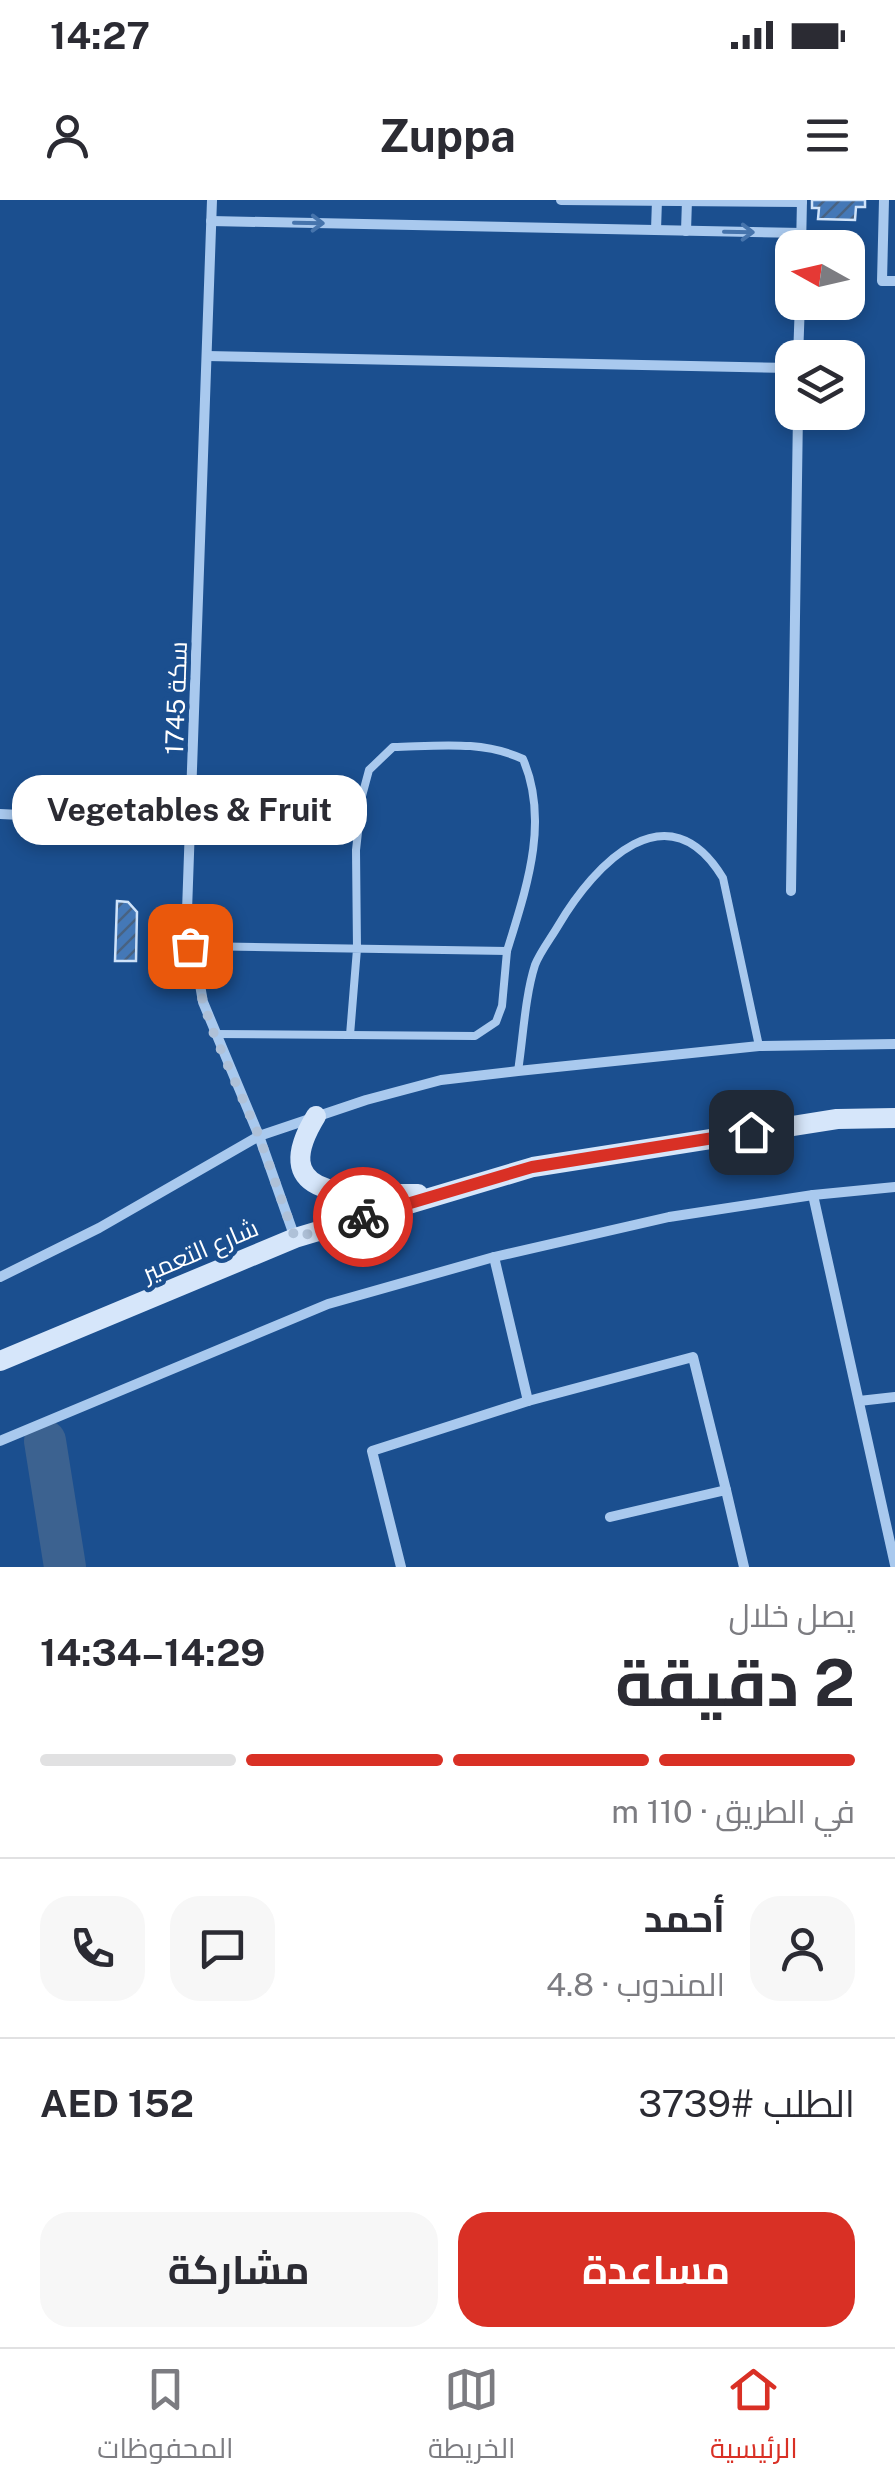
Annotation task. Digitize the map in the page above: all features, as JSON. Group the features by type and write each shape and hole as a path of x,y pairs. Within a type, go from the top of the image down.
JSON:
{"main road":[{"path":"316,1116 304,1136 299,1156 305,1173 315,1184 347,1195 440,1194"},
{"name":"شارع التعمير","path":"0,1361 295,1238 532,1167 837,1118 895,1118"}],"street":[{"name":"سكة 1745","path":"212,200 187,910 190,946 203,1002 259,1136 295,1238"},
{"path":"561,200 802,201 802,230"},
{"path":"656,230 657,200"},
{"path":"686,231 688,200"},
{"path":"884,200 882,281 895,281"},
{"path":"212,220 775,233"},
{"path":"207,356 775,368"},
{"path":"790,891 798,430"},
{"path":"0,814 192,823"},
{"path":"0,1277 99,1228 259,1136 441,1080 759,1046 895,1044"},
{"path":"0,1441 328,1304 494,1257 669,1217 895,1186"},
{"path":"812,1195 895,1563"},
{"path":"494,1257 528,1401"},
{"path":"401,1567 372,1451 528,1401 694,1357 744,1567"},
{"path":"859,1402 895,1397"},
{"path":"610,1516 726,1490"}],"lane":[{"path":"214,1034 475,1036 496,1022 502,1006 507,951 534,857 534,785 523,759 505,750 469,744 393,748 370,770 362,796 356,850 357,948 350,1035"},
{"path":"518,1071 535,965 568,909 599,870 618,852 646,836 690,841 711,857 723,878 759,1046"},
{"path":"190,946 507,951"}],"building":[{"path":"812,200 865,200 865,207 856,207 855,220 818,219 819,208 812,208"},
{"path":"117,901 128,902 137,912 136,961 115,961"}],"waterway":[{"path":"45,1441 65,1567"}],"way so far":[{"path":"190,946 214,1034 259,1136 295,1238 363,1217"}],"place":[{"name":"Vegetables & Fruit","path":"190,946"}],"route":[{"path":"363,1217 532,1167 751,1132"}]}
